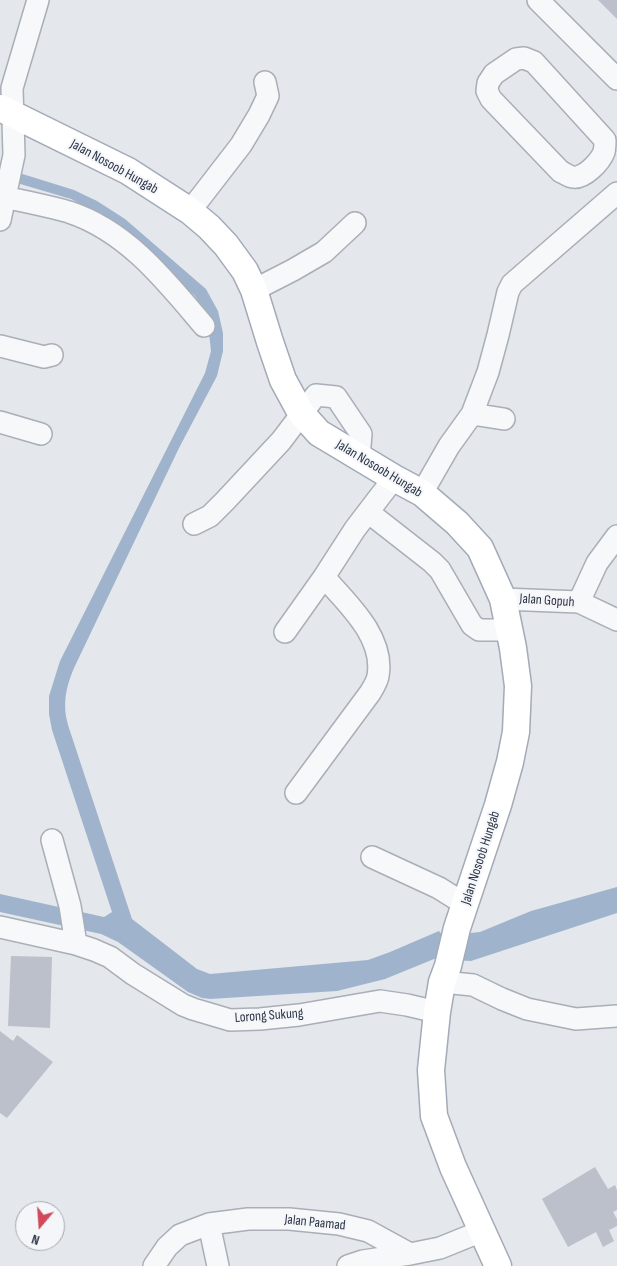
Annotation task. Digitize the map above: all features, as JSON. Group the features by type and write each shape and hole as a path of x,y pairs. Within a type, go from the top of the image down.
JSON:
{"main road":[{"name":"Jalan Nosoob Hungab","path":"6,111 112,163 190,211 209,227 226,245 245,272 254,290 283,380 302,413 319,433 422,493 457,523 480,548 503,598 510,630 518,686 516,732 498,805 445,974 437,1012 431,1070 434,1116 453,1167 498,1266"}],"street":[{"path":"0,220 14,155 6,111 38,0"},
{"path":"538,0 617,79"},
{"path":"524,58 534,62 605,140 603,155 590,171 581,176 573,177 561,172 491,99 487,91 488,83 494,74 516,59 524,58"},
{"path":"190,211 241,144 259,115 268,96 265,82"},
{"path":"422,493 449,446 472,414 488,372 508,292 512,284 615,195 590,171"},
{"path":"6,192 69,212 112,233 128,245 163,278 204,326"},
{"path":"254,290 324,252 355,223"},
{"path":"0,346 44,357 52,355"},
{"path":"194,524 210,516 225,501 281,441 316,395 336,396 361,434 359,458"},
{"path":"472,414 504,419"},
{"path":"0,422 41,434"},
{"path":"285,632 355,529 394,478"},
{"path":"368,512 440,570 472,625 479,630 510,630"},
{"path":"579,602 596,563 617,536"},
{"path":"296,793 370,694 378,676 375,644 359,617 324,577"},
{"name":"Jalan Gopuh","path":"503,598 579,602 617,620"},
{"path":"52,840 70,906 75,939"},
{"path":"372,857 439,888 462,916"},
{"name":"Lorong Sukung","path":"0,927 75,939 110,957 133,974 183,1004 193,1009 230,1020 298,1015 380,1001 437,1012"},
{"path":"445,974 473,984 527,1009 576,1019 617,1016"},
{"name":"Jalan Paamad","path":"154,1266 167,1247 180,1236 209,1224 248,1219 339,1224 368,1231 410,1254"},
{"path":"209,1224 218,1266"},
{"path":"348,1266 363,1261 440,1248 482,1231"}],"water":[{"path":"0,167 74,190 97,201 125,219 206,289 218,311 223,333 223,351 217,376 179,448 74,668 66,696 65,710 68,725 132,919 197,969 210,974 368,960 439,931 443,936 480,932 531,911 617,887 617,913 471,961 434,959 385,979 337,991 210,999 188,992 118,942 101,934 0,912 0,894 104,917 112,912 52,730 49,714 49,696 60,661 205,373 211,351 206,315 195,296 121,231 94,211 71,199 0,178"}],"building":[{"path":"598,0 617,0 617,19"},
{"path":"11,956 52,957 50,1028 8,1026"},
{"path":"0,1031 13,1041 17,1035 53,1062 7,1118 0,1113"},
{"path":"595,1167 608,1189 615,1185 617,1190 617,1210 613,1212 617,1219 617,1226 609,1230 614,1241 603,1247 596,1232 568,1247 542,1199"}]}
